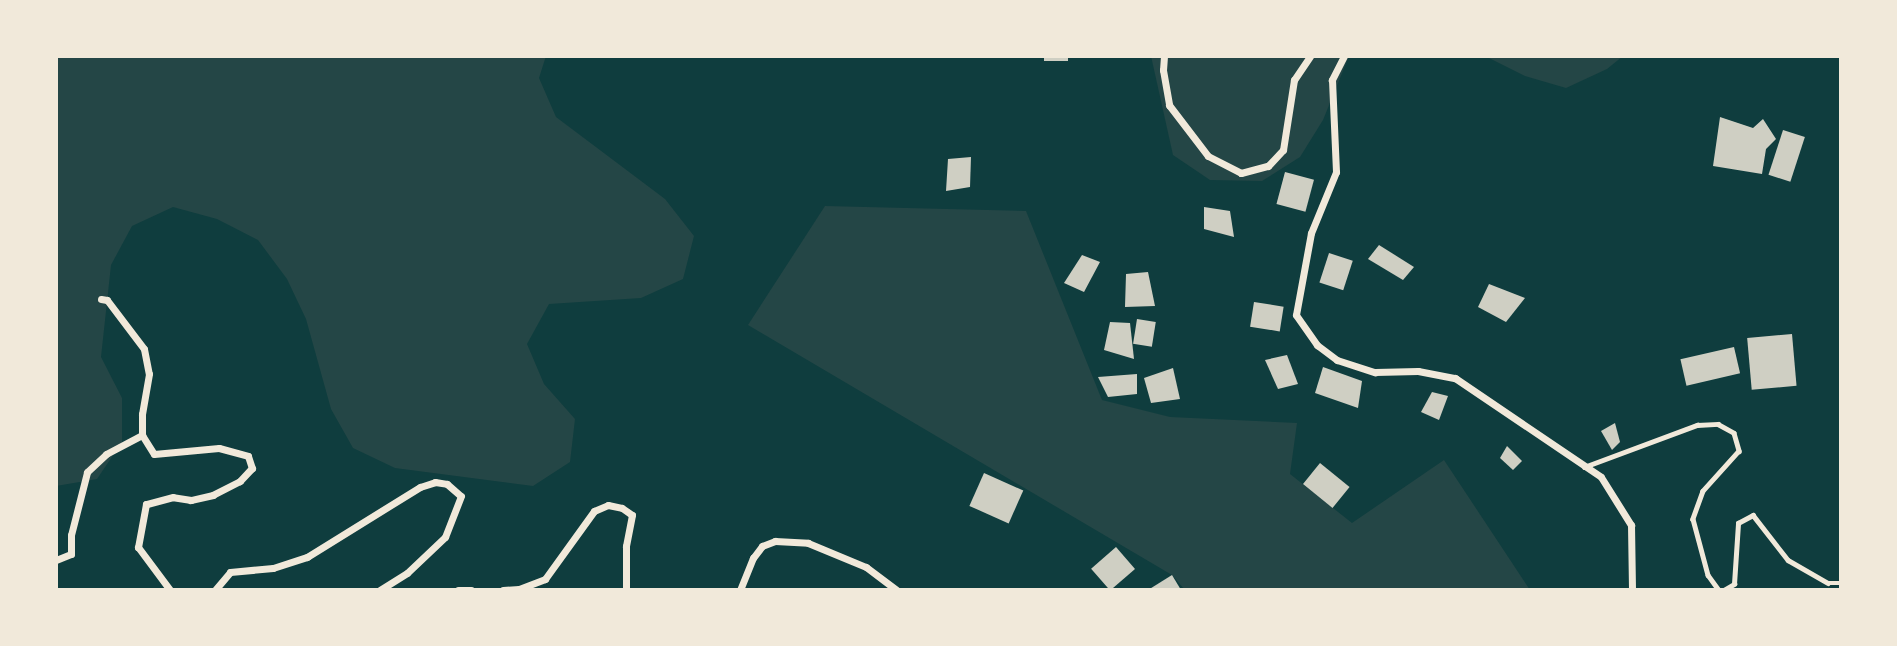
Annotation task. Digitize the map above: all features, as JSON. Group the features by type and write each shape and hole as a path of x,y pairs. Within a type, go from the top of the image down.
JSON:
{"street":[{"path":"1164,56 1163,70 1169,105 1208,156 1241,173 1268,166 1283,150 1294,80 1310,56"},
{"path":"1344,56 1332,80 1336,172 1311,233 1296,315 1317,345 1338,360 1375,372 1418,371 1455,378 1601,477 1632,525 1632,590"},
{"path":"101,299 107,300 144,349 149,374 142,414 142,435 155,454 219,448 248,456 251,468 240,481 212,495 191,500 173,497 146,504 138,547 170,590"},
{"path":"56,560 71,554 71,535 87,472 106,454 142,435"},
{"path":"215,590 230,572 272,568 307,557 410,492 435,482 447,484 461,496 445,537 407,573 380,590"},
{"path":"503,590 519,589 545,579 594,511 608,505 622,508 632,515 626,546 626,590"},
{"path":"740,590 752,558 762,546 775,541 808,543 866,567 896,590"},
{"path":"458,590 471,590"}],"lane":[{"path":"1583,467 1697,425 1718,424 1734,433 1738,452 1703,491 1693,519 1708,575 1721,590 1734,584 1738,523 1754,516 1788,560 1828,583 1841,583"}],"shaded area":[{"path":"56,56 546,56 539,78 556,117 665,199 694,236 683,279 641,298 549,304 527,344 544,384 575,419 570,462 533,486 395,468 353,448 331,409 306,319 287,279 258,240 217,219 173,207 132,226 111,265 101,357 122,398 122,442 97,479 56,486"},
{"path":"1151,56 1349,56 1323,120 1300,157 1262,181 1210,180 1173,155"},
{"path":"1485,56 1623,56 1607,69 1566,88 1525,76"},
{"path":"825,206 1026,211 1102,400 1170,417 1297,423 1290,474 1352,523 1444,460 1530,590 1185,590 1172,575 748,325"}],"building":[{"path":"1044,56 1068,56 1068,61 1044,61"},
{"path":"1720,117 1753,128 1763,119 1776,139 1766,149 1762,174 1713,166"},
{"path":"1783,130 1805,137 1790,182 1768,175"},
{"path":"971,157 970,187 946,191 948,159"},
{"path":"1285,172 1314,180 1305,212 1276,204"},
{"path":"1204,207 1230,211 1234,237 1204,229"},
{"path":"1379,245 1414,267 1403,280 1368,259"},
{"path":"1329,253 1353,261 1343,290 1319,282"},
{"path":"1082,255 1100,262 1084,292 1064,283"},
{"path":"1148,272 1155,306 1125,307 1126,274"},
{"path":"1489,284 1525,298 1506,322 1478,307"},
{"path":"1254,302 1284,307 1280,331 1250,327"},
{"path":"1137,319 1156,322 1152,347 1133,344"},
{"path":"1110,322 1130,323 1134,359 1104,350"},
{"path":"1792,334 1797,386 1752,390 1747,338"},
{"path":"1734,347 1740,373 1686,386 1680,359"},
{"path":"1287,355 1298,384 1278,389 1265,360"},
{"path":"1323,367 1362,381 1358,408 1315,393"},
{"path":"1173,368 1180,399 1151,403 1144,378"},
{"path":"1137,374 1137,394 1108,397 1098,377"},
{"path":"1432,392 1448,396 1439,420 1421,412"},
{"path":"1615,423 1620,442 1612,450 1601,431"},
{"path":"1507,446 1522,461 1513,470 1500,458"},
{"path":"1320,463 1350,487 1333,508 1303,484"},
{"path":"984,473 1023,490 1009,523 969,506"},
{"path":"1116,547 1135,569 1110,590 1091,569"},
{"path":"1172,575 1181,590 1148,590"}]}
